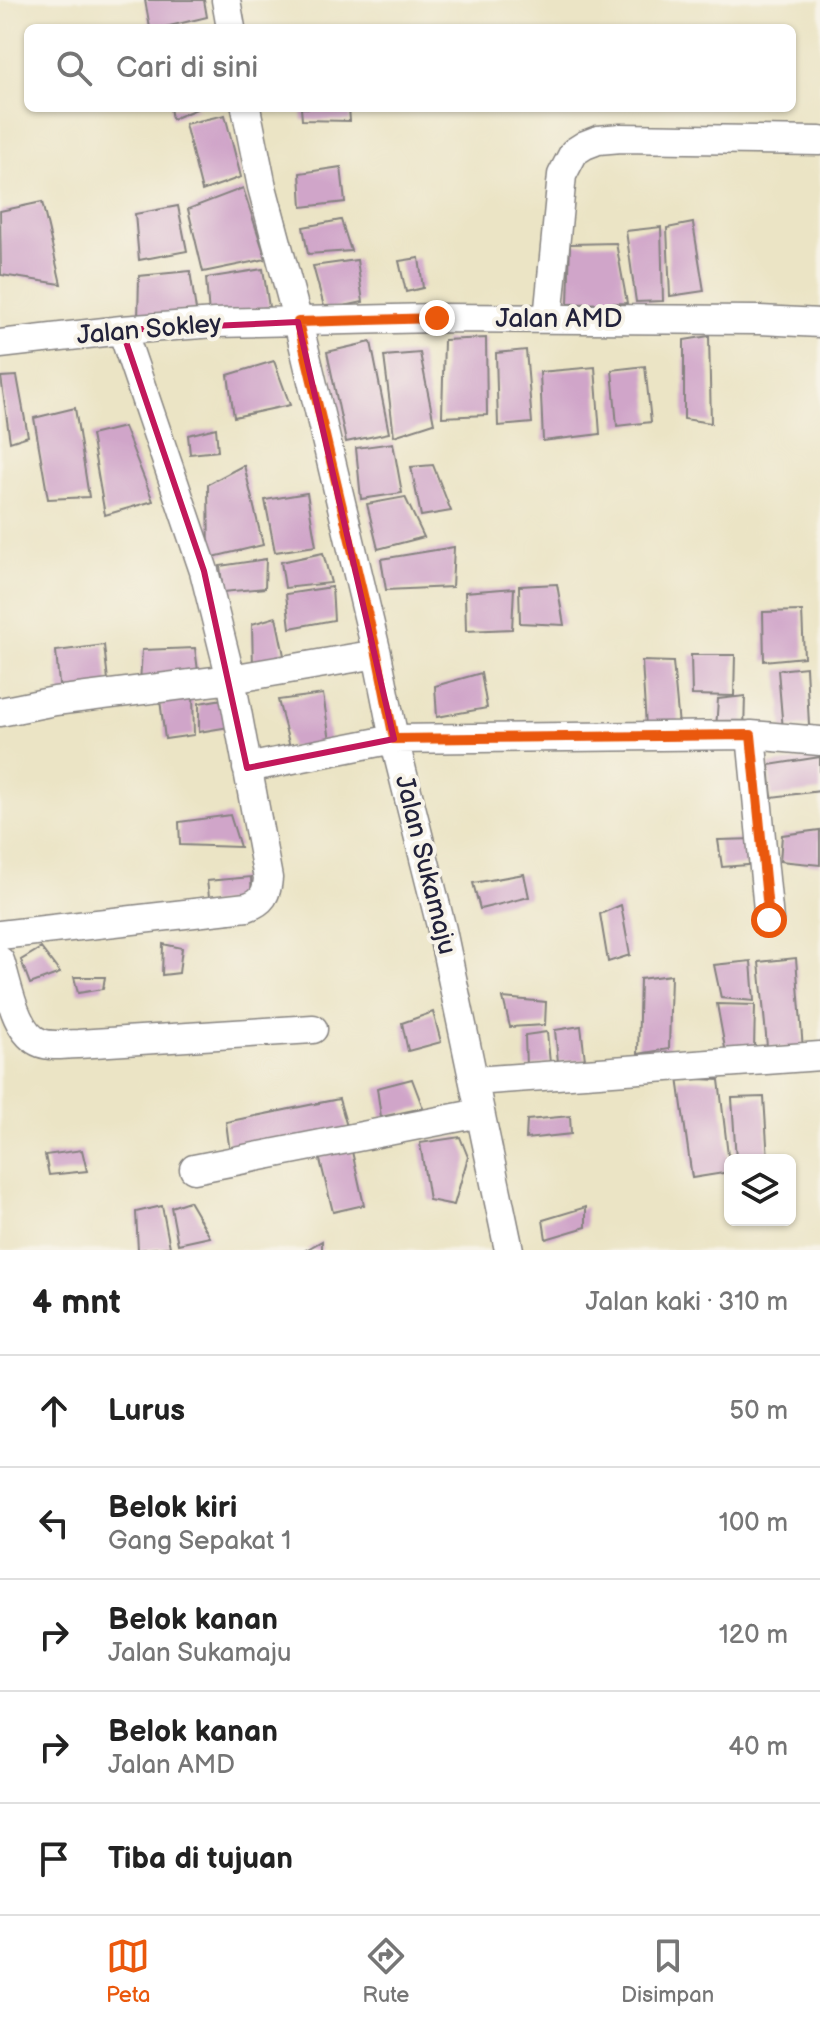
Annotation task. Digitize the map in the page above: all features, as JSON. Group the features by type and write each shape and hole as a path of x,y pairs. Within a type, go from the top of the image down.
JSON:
{"street":[{"path":"226,0 230,24"},
{"name":"Jalan Sukamaju","path":"247,112 262,187 298,322 377,654 394,739 442,930 509,1250"},
{"path":"548,319 562,175 574,152 598,140 621,138 820,141"},
{"name":"Jalan AMD","path":"298,322 548,319 820,323"},
{"name":"Jalan Sokley","path":"0,344 215,323 298,322"},
{"path":"0,935 247,907 257,903 266,893 268,878 231,679 204,571 122,330"},
{"path":"0,712 55,701 231,679 377,654"},
{"path":"247,768 394,739 751,735 820,741"},
{"path":"751,735 769,920"},
{"path":"0,961 20,1025 30,1038 44,1044 313,1029"},
{"path":"475,1081 820,1056"},
{"path":"194,1169 480,1113"}],"highlighted area":[{"path":"298,322 394,739 247,768 204,571 122,330"}],"building":[{"path":"145,0 204,0 207,17 178,24 149,24"},
{"path":"171,112 189,112 172,119"},
{"path":"301,112 349,112 350,121 302,120"},
{"path":"225,115 241,177 202,191 185,124"},
{"path":"341,167 345,202 302,207 300,173"},
{"path":"243,188 266,259 203,272 188,209"},
{"path":"42,202 61,284 1,275 0,211"},
{"path":"178,206 187,251 139,260 135,214"},
{"path":"341,220 351,251 308,254 303,227"},
{"path":"693,223 704,291 670,296 667,228"},
{"path":"661,227 663,301 636,302 626,231"},
{"path":"616,243 627,303 568,304 570,244"},
{"path":"419,258 423,288 406,292 399,261"},
{"path":"357,260 363,302 325,310 313,266"},
{"path":"263,269 269,307 209,315 206,278"},
{"path":"190,271 196,310 138,320 139,276"},
{"path":"709,336 711,423 684,419 684,340"},
{"path":"486,338 487,415 442,417 444,340"},
{"path":"371,342 389,433 346,442 327,352"},
{"path":"526,350 532,423 498,426 496,353"},
{"path":"420,353 434,423 394,436 384,356"},
{"path":"274,361 290,405 234,417 228,375"},
{"path":"645,366 651,422 617,426 612,370"},
{"path":"595,367 600,434 543,441 540,372"},
{"path":"17,376 28,436 10,442 1,377"},
{"path":"75,408 89,497 48,499 34,418"},
{"path":"124,427 153,501 105,515 91,435"},
{"path":"216,428 218,451 190,454 188,435"},
{"path":"393,443 402,493 361,499 356,448"},
{"path":"244,465 263,545 209,558 208,484"},
{"path":"433,465 451,511 421,516 411,467"},
{"path":"307,493 316,546 275,552 265,500"},
{"path":"405,497 424,537 378,549 367,504"},
{"path":"454,547 452,587 386,590 381,559"},
{"path":"323,553 331,583 285,588 281,562"},
{"path":"266,559 265,588 223,592 220,566"},
{"path":"557,584 564,625 520,623 519,586"},
{"path":"332,587 334,620 290,628 286,594"},
{"path":"514,588 512,629 466,631 465,592"},
{"path":"802,611 804,657 764,661 763,612"},
{"path":"276,617 286,665 253,667 252,624"},
{"path":"104,645 109,689 60,695 56,651"},
{"path":"195,648 199,678 140,683 142,650"},
{"path":"691,655 735,655 734,696 692,695"},
{"path":"642,661 673,662 679,726 646,727"},
{"path":"806,667 809,725 783,730 778,670"},
{"path":"481,673 487,708 437,717 435,686"},
{"path":"193,694 194,735 165,739 160,700"},
{"path":"323,694 331,747 290,747 278,700"},
{"path":"745,696 744,731 716,730 718,699"},
{"path":"223,699 229,727 199,732 199,703"},
{"path":"820,757 820,791 772,797 769,765"},
{"path":"230,815 240,847 180,845 179,822"},
{"path":"820,830 820,865 780,861 782,835"},
{"path":"757,839 760,864 722,867 718,840"},
{"path":"524,874 529,897 480,909 473,883"},
{"path":"251,877 252,900 210,904 207,881"},
{"path":"621,905 630,955 608,962 600,914"},
{"path":"163,944 182,948 179,973 162,975"},
{"path":"41,948 60,973 30,984 21,960"},
{"path":"796,958 803,1050 767,1046 759,962"},
{"path":"751,961 754,1001 721,998 714,965"},
{"path":"671,975 669,1049 638,1054 640,979"},
{"path":"74,977 105,977 103,989 78,993"},
{"path":"503,998 546,1002 545,1025 510,1027"},
{"path":"717,1004 755,1005 754,1050 727,1059"},
{"path":"433,1012 441,1042 408,1051 402,1023"},
{"path":"581,1026 585,1060 558,1062 555,1030"},
{"path":"547,1032 550,1063 526,1068 525,1035"},
{"path":"678,1078 719,1080 728,1154 724,1154 724,1173 692,1178"},
{"path":"412,1079 423,1108 381,1117 377,1088"},
{"path":"764,1097 768,1154 736,1154 732,1098"},
{"path":"339,1099 348,1130 230,1153 226,1122"},
{"path":"570,1116 571,1134 526,1139 527,1120"},
{"path":"460,1137 468,1157 454,1205 429,1200 420,1143"},
{"path":"351,1147 364,1205 333,1212 319,1156"},
{"path":"82,1150 87,1171 49,1175 45,1155"},
{"path":"189,1201 210,1237 178,1244 171,1207"},
{"path":"162,1206 170,1247 138,1250 136,1212"},
{"path":"586,1207 586,1227 546,1239 543,1220"},
{"path":"322,1241 322,1250 306,1250"}],"route":[{"path":"437,318 298,322 377,654 394,739 751,735 769,920"}]}
